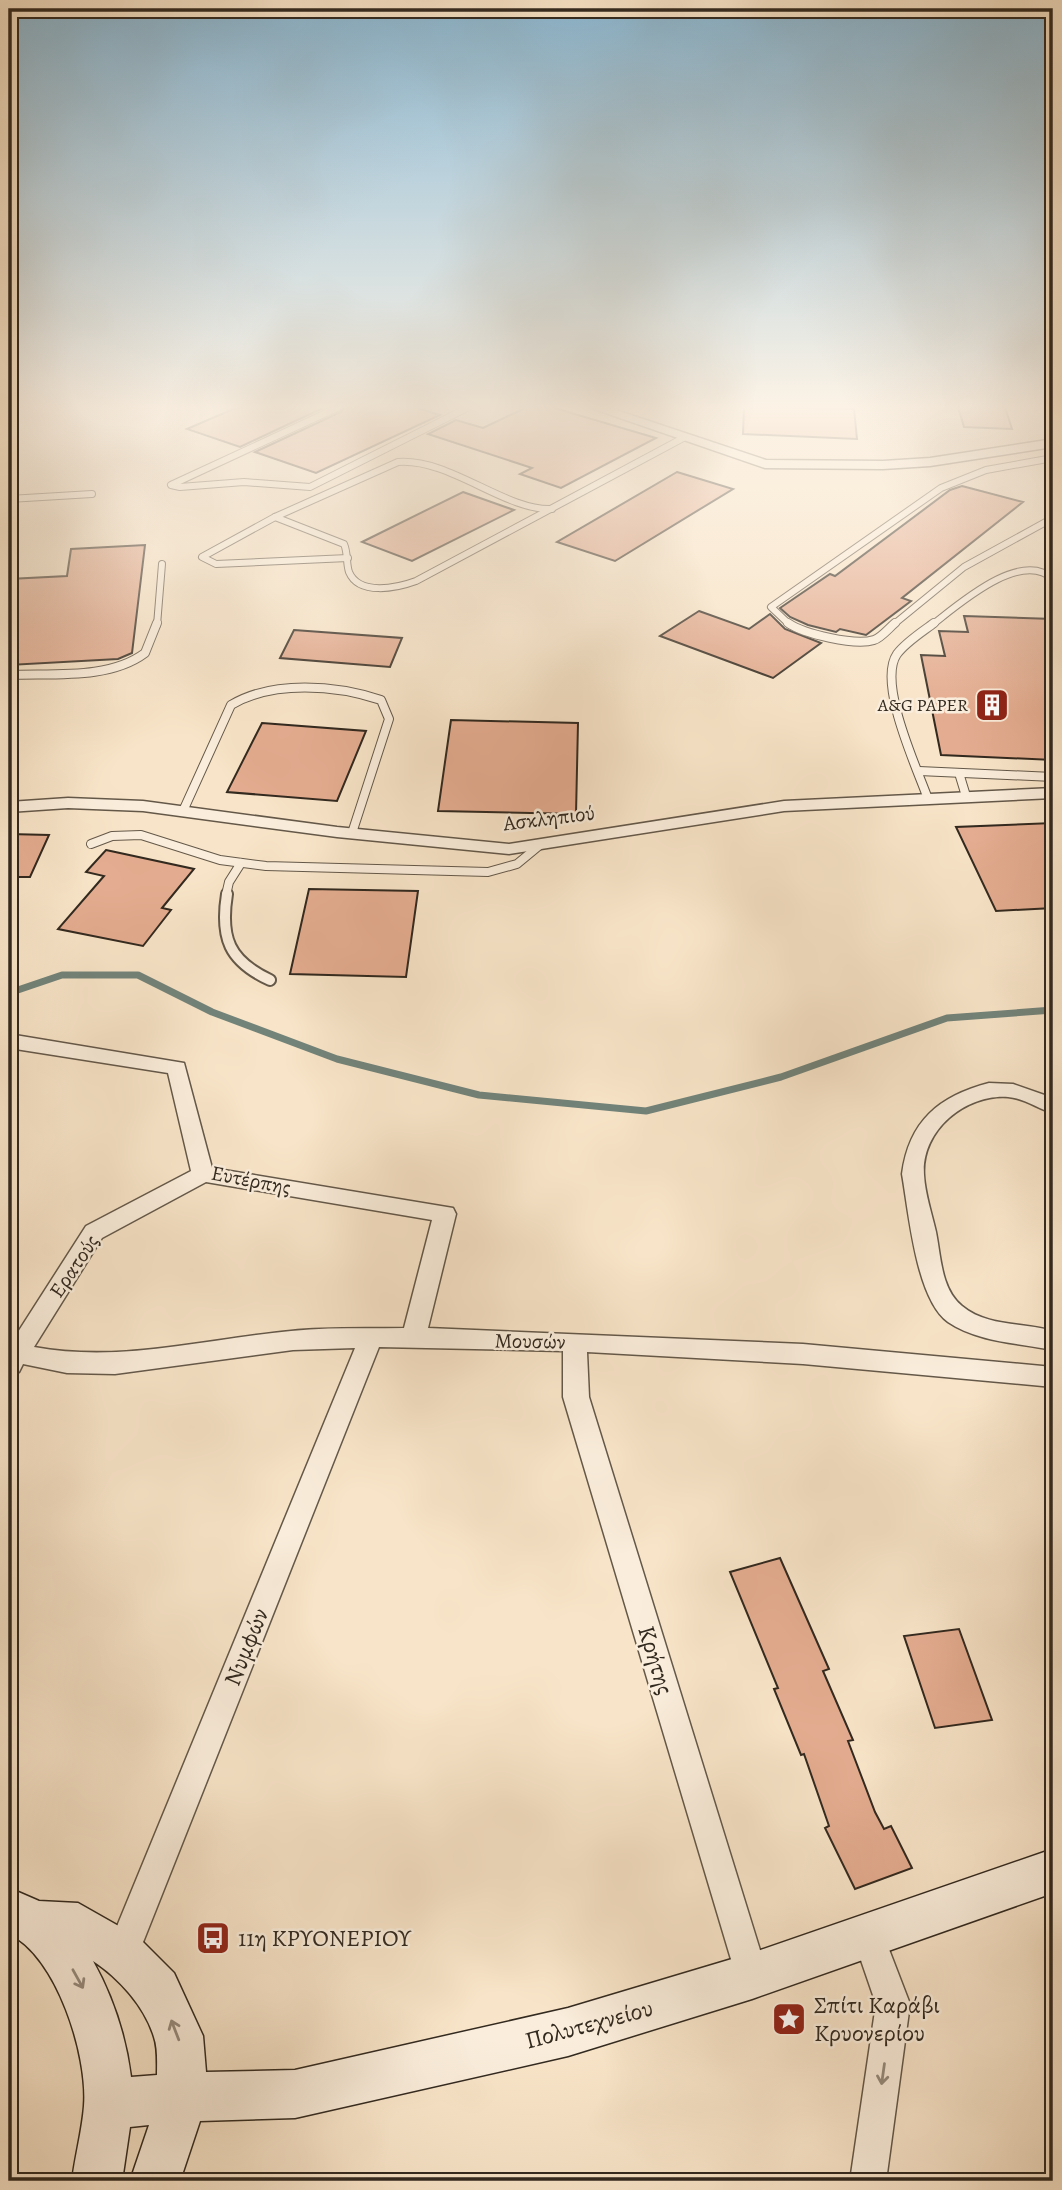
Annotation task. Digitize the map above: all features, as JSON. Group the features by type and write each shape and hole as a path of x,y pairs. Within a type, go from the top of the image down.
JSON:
{"street":[{"name":"Ασκληπιού","path":"9,807 68,803 143,806 352,833 509,849 784,806 1053,793"},
{"name":"Ευτέρπης","path":"9,1041 177,1068 203,1174 445,1213 414,1337"},
{"path":"1053,1106 1005,1090 962,1100 929,1125 918,1141 913,1160 913,1174 936,1290 945,1307 970,1324 1050,1333 1053,1369"},
{"name":"Ερατούς","path":"12,1357 94,1232 203,1174"},
{"name":"Μουσών","path":"12,1357 67,1363 116,1364 293,1340 414,1337 803,1354 1053,1377"},
{"name":"Νυμφών","path":"122,1953 370,1340"},
{"name":"Κρήτης","path":"575,1342 576,1397 752,1976"},
{"name":"Πολυτεχνείου","path":"109,2104 183,2097 295,2094 568,2032 752,1976 1053,1871"},
{"path":"23,1917 78,1926 122,1953 157,1990 178,2036 183,2097 155,2181"},
{"path":"23,1917 68,1963 88,1999 104,2056 109,2104 97,2181"},
{"path":"868,2181 893,2004 869,1937"}],"lane":[{"path":"292,509 204,554 203,560 222,564 348,558"},
{"path":"275,517 344,544 351,575 362,584 393,587 412,583 552,509"},
{"path":"911,509 771,607 790,624 811,633 835,639 874,640 964,567 1053,518"},
{"path":"9,675 109,668 138,660 147,651 153,634 162,594 162,564"},
{"path":"929,799 894,698 892,672 896,655 964,600 1014,571 1038,569 1045,571 1053,579"},
{"path":"183,811 231,705 239,698 274,691 358,692 382,700 390,719 352,833"},
{"path":"919,772 1053,777"},
{"path":"959,774 966,796"},
{"path":"91,844 112,836 141,835 220,860 241,863 488,873 517,864 540,845"},
{"path":"241,863 229,882 226,904 230,949 248,969 270,980"}],"building":[{"path":"428,509 514,510 412,561 362,542"},
{"path":"613,509 700,509 615,561 557,542"},
{"path":"924,509 1014,509 902,598 911,601 866,635 840,629 836,632 808,625 790,617 780,608 830,574 835,576"},
{"path":"145,545 132,653 118,659 9,665 9,579 67,576 71,549"},
{"path":"699,611 749,629 770,614 785,629 821,643 773,678 660,636"},
{"name":"A&G PAPER","path":"964,616 1053,619 1053,760 941,755 921,655 945,656 939,631 968,632"},
{"path":"294,630 402,638 390,667 280,658"},
{"path":"451,720 578,723 576,814 438,811"},
{"path":"262,723 366,731 337,801 227,792"},
{"path":"1053,823 1053,908 996,911 956,827"},
{"path":"9,834 49,835 30,877 9,877"},
{"path":"106,850 194,869 162,908 171,910 143,946 58,929 104,876 86,872"},
{"path":"309,889 418,891 406,977 290,974"},
{"path":"780,1558 829,1669 823,1671 853,1740 848,1741 875,1812 884,1829 891,1826 912,1868 855,1889 825,1828 829,1826 804,1754 801,1755 774,1689 778,1688 730,1572"},
{"path":"959,1629 992,1720 935,1728 904,1636"}],"waterway":[{"path":"9,993 62,975 138,975 212,1012 337,1059 479,1095 646,1111 781,1077 947,1018 1053,1010"}],"place":[{"name":"A&G PAPER","path":"992,705"},
{"name":"11η ΚΡΥΟΝΕΡΙΟΥ","path":"213,1938"},
{"name":"Σπίτι Καράβι Κρυονερίου","path":"789,2019"}]}
